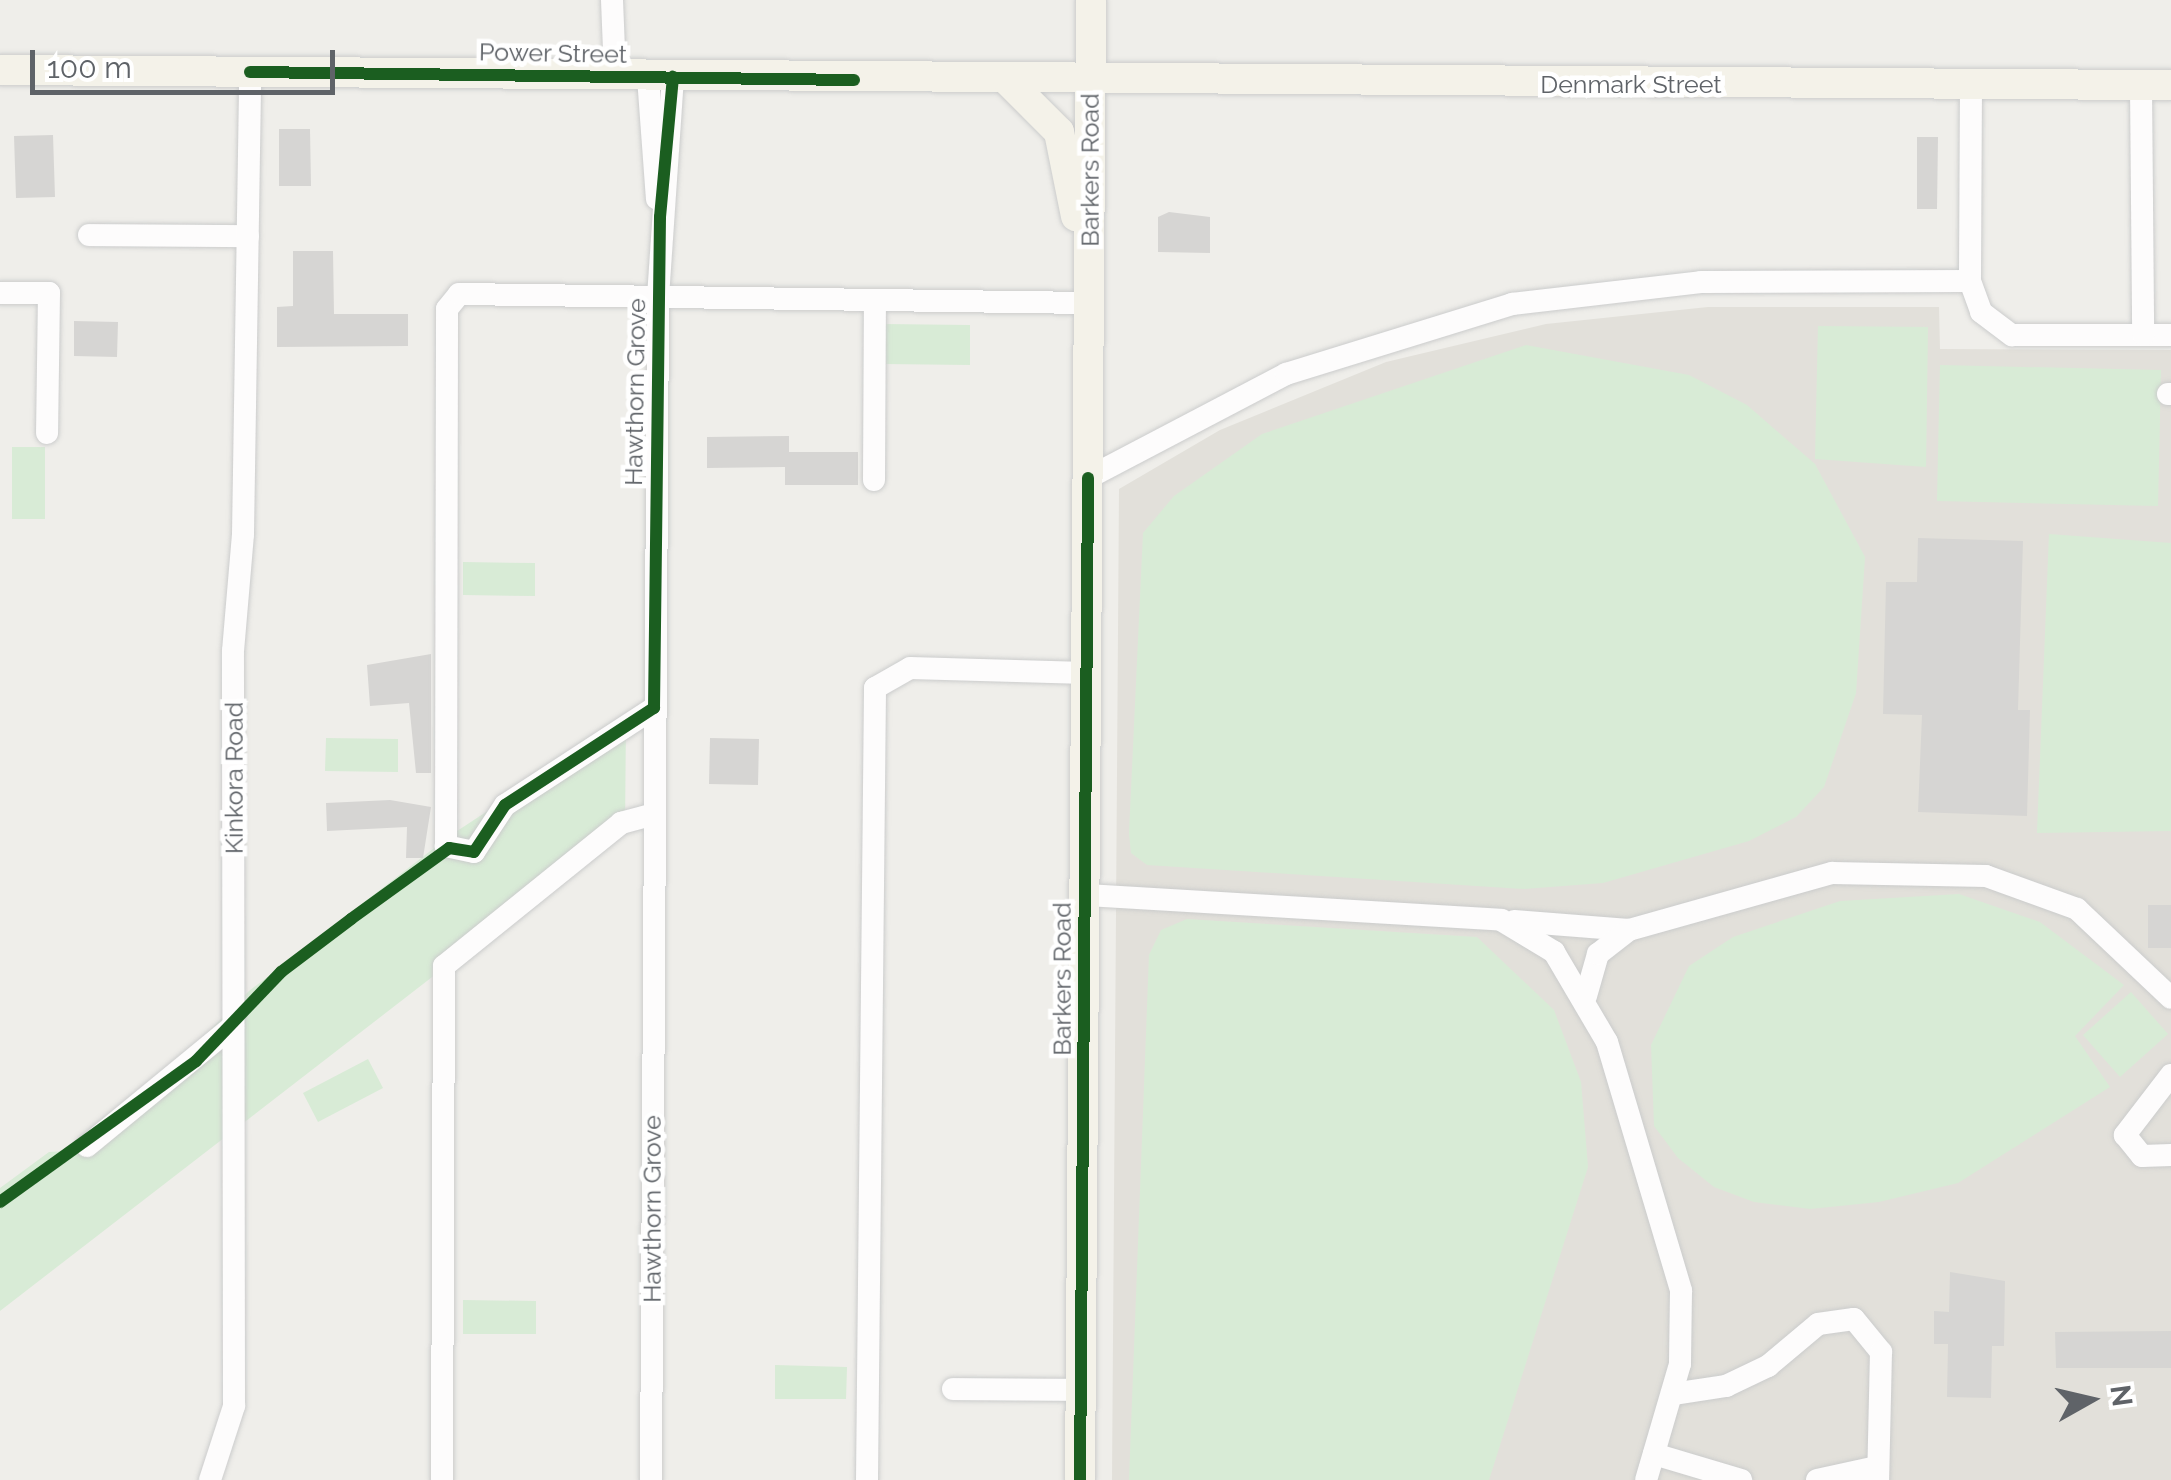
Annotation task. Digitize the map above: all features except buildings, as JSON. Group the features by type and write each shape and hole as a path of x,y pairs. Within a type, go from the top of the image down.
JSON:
{"main road":[{"name":"Barkers Road","path":"1080,1480 1091,0"},
{"name":"Power Street","path":"0,70 1090,83"},
{"path":"1008,82 1058,132 1091,272"},
{"name":"Denmark Street","path":"1090,83 2156,86"}],"street":[{"path":"600,0 607,76"},
{"path":"607,76 612,0"},
{"name":"Kinkora Road","path":"210,1480 234,1406 232,651 248,236 250,72"},
{"name":"Hawthorn Grove","path":"651,1480 660,77"},
{"path":"1972,84 1970,281 1980,312 2012,335 2171,335"},
{"path":"2143,334 2156,86"},
{"path":"89,235 248,236"},
{"path":"1088,478 1286,374 1512,304 1701,282 1970,281"},
{"path":"0,293 49,294 47,433"},
{"path":"654,708 505,805 474,852 446,846 447,309 460,294 1091,303"},
{"path":"874,480 875,300"},
{"path":"867,1480 874,688 910,668 1086,674"},
{"path":"442,1480 444,966 621,823 654,814"},
{"path":"1085,896 1629,930 1832,874 1986,876 2077,910 2171,998"},
{"path":"1500,920 1554,952 1586,996 1677,1270 1684,1335 1673,1394 1646,1480"},
{"path":"1586,996 1598,954 1629,930"},
{"path":"87,1146 234,1026"},
{"path":"2171,1075 2125,1135 2142,1156 2171,1155"},
{"path":"1673,1394 1726,1386 1768,1366 1818,1324 1854,1319 1882,1352 1877,1473 1817,1480"},
{"path":"953,1389 1081,1390"},
{"path":"1654,1454 1741,1480"}],"shaded area":[{"path":"1708,307 1939,307 1940,349 2171,350 2171,1480 1112,1480 1119,489 1220,430 1386,362 1546,324"}],"green space":[{"path":"883,324 970,325 970,365 883,364"},
{"path":"1818,326 1928,327 1926,467 1815,459"},
{"path":"1526,345 1689,375 1747,405 1815,464 1865,557 1856,693 1824,787 1796,817 1749,841 1603,883 1523,889 1147,865 1131,853 1143,533 1174,496 1262,434"},
{"path":"1940,365 2161,370 2158,506 1937,501"},
{"path":"12,447 45,447 45,519 12,519"},
{"path":"2049,534 2171,543 2171,831 2037,833"},
{"path":"463,562 535,563 535,596 463,595"},
{"path":"626,720 625,828 0,1311 0,1188 49,1152 66,1151 168,1072 249,991 451,835"},
{"path":"326,738 398,739 398,772 325,771"},
{"path":"1959,894 2040,922 2124,985 2075,1036 2110,1087 1958,1183 1879,1202 1810,1209 1754,1202 1714,1187 1678,1158 1654,1126 1651,1045 1689,966 1733,937 1840,901"},
{"path":"1187,919 1477,937 1554,1010 1581,1082 1588,1167 1489,1480 1129,1480 1149,955 1161,930"},
{"path":"2131,992 2168,1034 2120,1077 2083,1035"},
{"path":"368,1059 383,1088 318,1122 303,1093"},
{"path":"463,1300 536,1301 536,1334 463,1334"},
{"path":"775,1365 847,1367 846,1399 775,1399"}],"cycle path":[{"path":"250,72 854,80"},
{"path":"0,1202 196,1061 281,972 351,919 449,848 474,852 505,805 654,708 660,217 673,77"},
{"path":"1080,1480 1088,478"}]}
